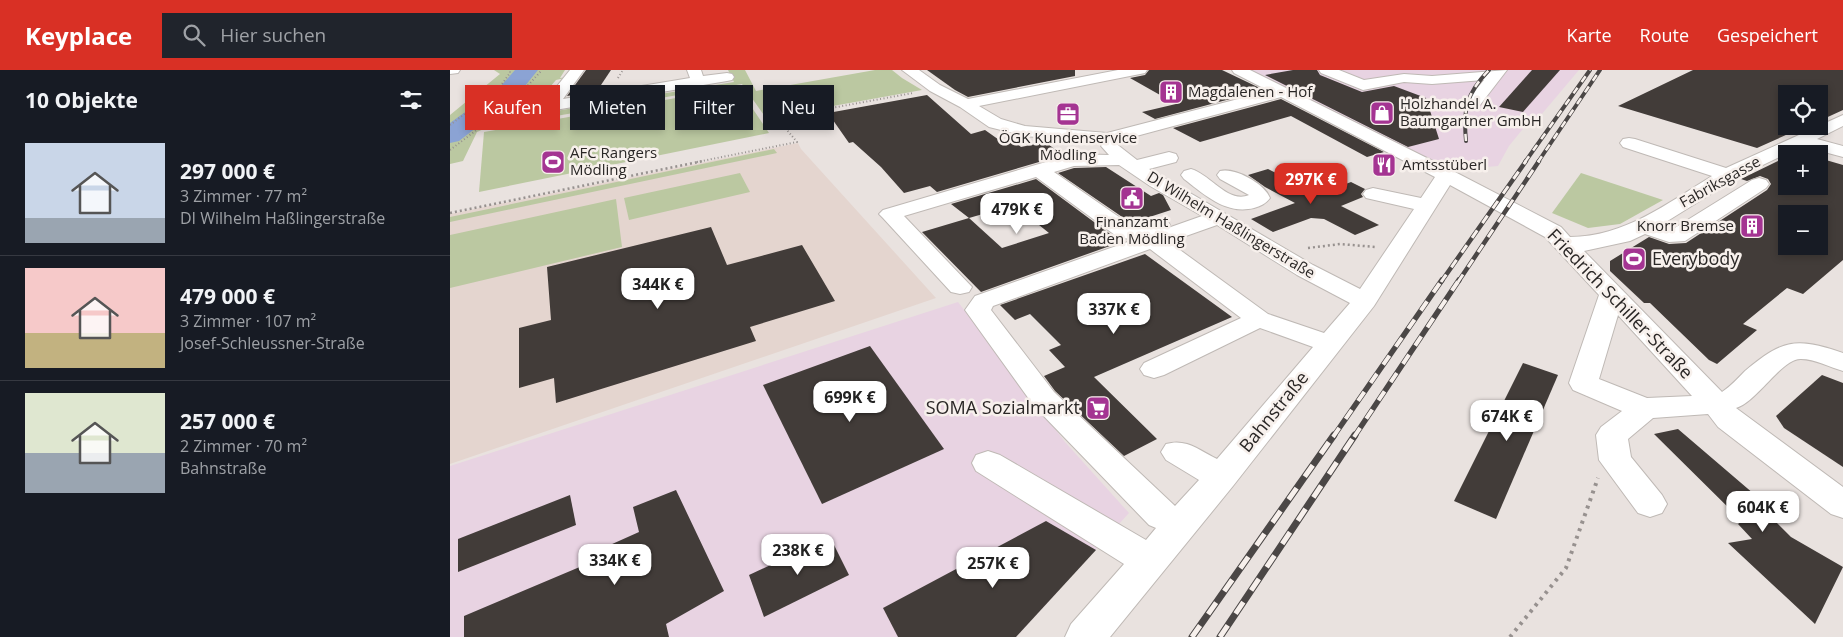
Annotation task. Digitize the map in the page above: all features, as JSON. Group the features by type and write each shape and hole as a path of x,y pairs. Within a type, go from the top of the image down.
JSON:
{"street":[{"path":"577,70 549,106 712,70"},
{"path":"909,70 935,88 966,104 985,118 1012,129 1107,138 1284,92"},
{"path":"966,104 1140,70"},
{"name":"Friedrich Schiller-Straße","path":"1242,70 1553,232 1716,403 1729,420 1836,506"},
{"path":"1326,70 1363,85 1404,78 1432,80 1498,72"},
{"path":"1474,102 1498,72"},
{"path":"696,75 727,77"},
{"name":"Fabriksgasse","path":"1566,244 1583,244 1622,236 1644,226 1728,175 1800,140 1838,126"},
{"name":"DI Wilhelm Haßlingerstraße","path":"1107,138 1109,144 1128,163 1332,286 1365,301"},
{"path":"1800,140 1843,152"},
{"path":"1630,143 1728,175"},
{"path":"960,287 890,214 1073,160 1128,163 1169,158"},
{"path":"1039,170 1127,232 1134,233 1213,213"},
{"path":"1191,175 1227,202 1240,205 1251,204 1260,198 1258,192 1227,175"},
{"name":"Bahnstraße","path":"1085,637 1221,477 1365,301 1446,175"},
{"path":"1644,226 1677,236 1759,184"},
{"path":"1373,194 1427,205"},
{"path":"1695,194 1726,205"},
{"path":"1180,525 1162,516 1044,399 978,310 984,301 1153,241 1213,213"},
{"path":"1153,241 1259,319 1330,344"},
{"path":"1612,294 1583,383 1646,408 1716,403 1732,400 1788,351 1813,352 1843,362"},
{"path":"1154,369 1259,319"},
{"path":"1646,408 1612,435 1615,460 1650,504"},
{"path":"1177,452 1221,477"},
{"path":"988,463 1150,561"}],"path":[{"path":"450,125 499,88 510,70"},
{"path":"450,150 511,104 542,70"},
{"path":"450,213 797,142 777,118 935,88"},
{"path":"1281,255 1298,250 1340,244 1370,246 1397,252"},
{"path":"1510,637 1566,568 1602,469 1615,460"}],"shaded area":[{"path":"1248,70 1579,70 1541,115 1522,130 1509,146 1498,166 1462,169 1432,163"},
{"path":"798,143 801,149 936,298 450,464 450,214"},
{"path":"958,302 1065,442 1129,513 1016,637 450,637 450,466"}],"green space":[{"path":"494,70 565,70 560,78 569,77 556,80 552,85 487,85 500,74"},
{"path":"728,70 745,70 753,85 716,85 734,82"},
{"path":"875,70 892,70 922,90 834,106 834,85 790,85"},
{"path":"753,85 756,91 763,90 763,114 753,100"},
{"path":"675,92 675,96 665,97 665,93"},
{"name":"AFC Rangers Mödling","path":"675,98 675,130 753,130 753,109 763,124 763,130 767,130 769,133 479,192 484,132 495,130 560,130 560,119 570,117 570,130 665,130 665,100"},
{"path":"465,103 465,130 482,130 477,132 463,161 450,164 450,115"},
{"path":"570,109 570,114 560,115 560,110"},
{"path":"774,149 777,153 450,222 450,217"},
{"path":"740,173 750,192 629,220 624,198"},
{"path":"1581,173 1663,200 1620,224 1588,228 1552,213"},
{"path":"616,199 622,247 450,288 450,235"}],"building":[{"path":"586,70 611,70 601,85 575,85"},
{"path":"927,70 1075,70 1075,76 968,97"},
{"path":"1149,70 1222,70 1264,90 1155,119 1142,112 1176,104 1130,78 1145,75"},
{"path":"1293,70 1317,70 1320,75 1362,92 1394,86 1426,98 1439,139 1408,147 1265,75"},
{"path":"1532,70 1560,70 1523,112 1499,107"},
{"path":"1693,70 1843,70 1843,110 1828,117 1828,85 1778,85 1778,135 1786,135 1757,148 1618,106"},
{"path":"927,95 971,134 985,130 1002,142 1012,140 1021,147 1045,142 1063,155 937,192 930,186 904,193 881,167 853,142 849,143 834,122 834,112"},
{"path":"1281,99 1384,152 1367,157 1291,116 1200,142 1173,128"},
{"path":"1778,161 1778,195 1828,195 1828,161 1843,165 1843,260 1803,294 1787,288 1743,324 1757,330 1717,364 1709,360 1650,303 1644,303 1610,271 1610,261 1649,237 1669,244 1686,243 1767,190 1771,184 1768,179 1760,176 1747,181 1741,179"},
{"name":"Finanzamt Baden Mödling","path":"1106,167 1151,196 1159,193 1163,195 1171,210 1131,223 1058,173 1074,168"},
{"path":"1268,169 1313,192 1322,193 1351,182 1365,189 1361,194 1363,197 1341,206 1379,225 1355,235 1324,219 1311,218 1273,232 1251,219 1295,203 1265,187 1248,175"},
{"path":"1036,179 1121,242 981,292 922,232 969,218 951,204","holes":["1014,205 1049,233 1002,248 969,218"]},
{"path":"711,227 727,265 802,245 835,301 750,327 756,341 556,403 554,378 519,388 519,328 551,320 547,267"},
{"path":"1145,254 1232,317 1094,377 1157,439 1124,456 1055,391 1044,376 1065,367 1049,350 1061,345 1030,314 1015,320 1000,305"},
{"path":"870,346 944,449 822,504 763,385"},
{"path":"1523,363 1558,375 1496,519 1454,501"},
{"path":"1822,375 1843,383 1843,467 1784,428 1776,416"},
{"path":"1678,429 1775,512 1768,514 1791,537 1843,567 1815,624 1728,543 1752,539 1738,524 1742,521 1654,434"},
{"path":"676,490 724,591 666,624 669,637 464,637 464,616 601,558 601,549 639,532 633,507"},
{"path":"570,495 576,525 458,572 458,539"},
{"path":"1046,521 1096,550 1016,637 898,637 883,608"},
{"path":"830,537 849,575 764,617 749,575"}],"waterway":[{"path":"450,135 508,92 527,70"}],"railway":[{"path":"1466,141 1465,120 1468,102 1475,87 1489,70"},
{"path":"1525,162 1590,70"},
{"path":"1538,162 1600,70"},
{"path":"1441,282 1526,161"},
{"path":"1458,282 1539,161"},
{"path":"1333,437 1442,280"},
{"path":"1354,437 1459,280"},
{"path":"1192,637 1334,435"},
{"path":"1220,637 1355,435"}],"place":[{"name":"Magdalenen - Hof","path":"1171,92"},
{"name":"Holzhandel A. Baumgartner GmbH","path":"1382,113"},
{"name":"ÖGK Kundenservice Mödling","path":"1068,114"},
{"name":"AFC Rangers Mödling","path":"553,162"},
{"name":"Amtsstüberl","path":"1384,165"},
{"name":"Finanzamt Baden Mödling","path":"1132,198"},
{"name":"Knorr Bremse","path":"1752,226"},
{"name":"Everybody","path":"1634,259"},
{"name":"SOMA Sozialmarkt","path":"1098,408"}]}
